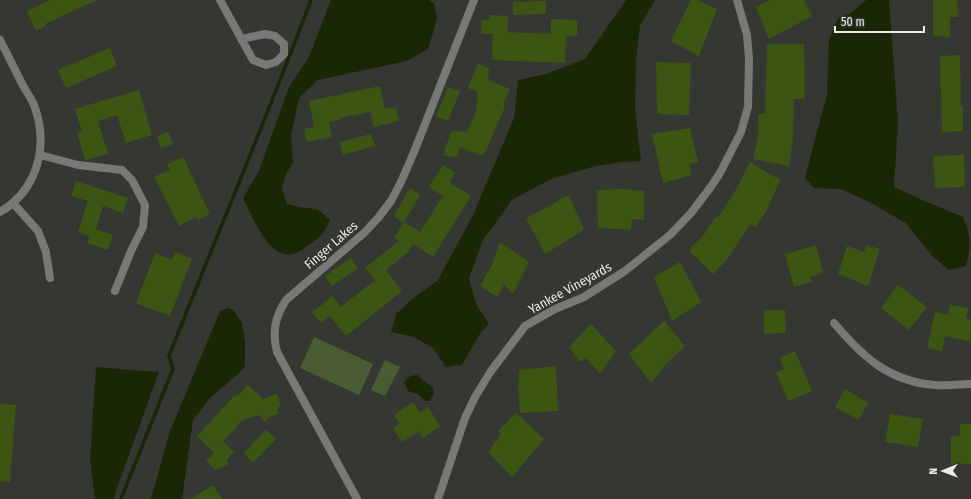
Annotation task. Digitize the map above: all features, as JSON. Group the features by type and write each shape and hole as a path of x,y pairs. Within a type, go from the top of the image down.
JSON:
{"street":[{"path":"220,0 252,60 266,65 276,62 284,54 284,44 275,36 265,34 241,39"},
{"name":"Finger Lakes","path":"357,499 277,352 274,341 276,319 286,300 364,233 391,201 411,158 474,0"},
{"name":"Yankee Vineyards","path":"438,499 465,418 474,398 491,371 525,326 555,309 584,297 625,271 670,235 691,213 720,172 741,132 748,107 749,59 747,35 737,0"},
{"path":"0,40 34,104 40,122 41,140 40,155 30,181 13,203 0,212"},
{"path":"40,155 78,165 122,170 132,180 145,205 142,227 116,291"},
{"path":"13,203 38,231 46,252 50,278"},
{"path":"834,323 850,342 868,359 892,373 918,382 935,385 971,384"}],"shaded area":[{"path":"331,0 429,0 434,3 437,19 428,49 407,61 318,80 299,98 291,135 293,162 286,174 282,188 287,204 317,209 330,220 324,232 315,241 295,254 284,254 275,249 267,241 259,230 243,198 259,171 289,87 309,57"},
{"path":"626,0 655,0 640,26 636,61 635,109 641,161 621,162 592,167 551,179 512,200 483,240 469,278 476,304 489,324 481,332 462,365 446,367 433,348 414,337 391,332 396,314 412,299 438,280 473,215 514,118 518,80 546,74 585,59"},
{"path":"866,0 889,0 898,122 894,187 963,217 969,236 969,253 966,266 949,270 933,257 906,223 869,202 841,189 814,188 805,178 827,94 829,40 838,18 851,13"},
{"path":"228,308 234,311 242,323 245,342 245,366 210,398 193,420 182,499 151,499 170,431 220,311"},
{"path":"314,337 373,364 359,395 300,368"},
{"path":"385,360 400,367 385,396 371,390"},
{"path":"96,367 159,372 113,499 95,499 90,459"},
{"path":"418,375 433,387 434,393 430,401 425,401 418,394 408,391 404,382 410,376"}],"building":[{"path":"50,0 97,0 45,24 46,26 36,31 27,11"},
{"path":"691,0 697,0 717,9 699,56 671,41"},
{"path":"770,0 804,0 812,16 769,39 756,7"},
{"path":"933,0 957,0 958,17 950,17 950,37 933,36"},
{"path":"546,1 546,14 513,15 513,2"},
{"path":"489,15 508,16 507,32 551,34 551,19 577,20 577,36 566,36 565,63 492,60 493,34 481,34 482,20 489,20"},
{"path":"767,44 804,44 805,99 794,99 793,140 789,166 753,159 758,135 758,114 765,114"},
{"path":"110,48 117,66 66,88 58,70"},
{"path":"960,55 963,131 942,132 940,56"},
{"path":"656,62 691,63 689,115 657,114"},
{"path":"478,64 489,68 488,80 510,89 504,102 504,109 484,155 479,155 460,147 457,157 444,156 445,148 452,131 467,132 476,111 478,92 468,88"},
{"path":"380,86 385,109 396,107 399,121 374,127 370,112 340,118 340,120 329,122 332,137 307,142 304,129 314,127 309,101"},
{"path":"448,87 460,91 448,121 436,116"},
{"path":"139,90 152,135 126,143 117,115 98,121 108,154 85,160 77,133 82,132 75,109"},
{"path":"690,128 698,162 689,164 691,175 663,183 652,134"},
{"path":"168,132 173,144 161,148 157,136"},
{"path":"371,134 375,146 343,155 340,142"},
{"path":"964,155 965,187 935,188 933,156"},
{"path":"183,157 210,214 198,220 196,217 179,226 154,177 170,170 167,164"},
{"path":"750,162 780,180 767,210 756,227 750,224 729,257 713,274 690,252 690,248 703,236 716,216 718,218 738,186"},
{"path":"443,165 455,173 449,182 471,196 433,257 413,244 407,253 386,270 402,291 346,336 330,316 321,323 312,313 332,296 341,307 375,280 365,268 399,241 394,238 403,223 394,216 410,188 420,195 404,222 420,232 443,196 429,187"},
{"path":"76,181 128,198 123,213 103,206 96,229 113,235 108,250 87,243 90,236 78,232 88,201 71,196"},
{"path":"621,189 644,191 644,220 632,219 631,230 598,228 597,190"},
{"path":"569,195 584,230 545,254 526,218"},
{"path":"500,242 529,262 513,294 504,285 497,297 480,286 492,265"},
{"path":"816,245 823,273 810,277 812,282 794,287 785,254"},
{"path":"866,245 880,249 868,286 838,274 847,246 864,252"},
{"path":"175,252 192,259 170,316 136,303 155,253 172,260"},
{"path":"351,258 358,268 332,286 325,276"},
{"path":"680,262 701,302 672,321 654,277"},
{"path":"898,285 927,307 909,330 881,308"},
{"path":"950,305 968,308 966,318 971,320 970,341 945,336 942,351 927,348 935,312 948,315"},
{"path":"764,310 785,310 786,333 764,334"},
{"path":"664,321 685,346 665,365 651,383 629,354"},
{"path":"591,324 616,351 600,374 586,358 583,361 579,361 569,347"},
{"path":"795,351 812,391 788,401 776,372 784,369 780,358"},
{"path":"556,366 558,411 520,413 518,389 519,370"},
{"path":"248,385 263,399 277,394 281,405 277,409 279,414 269,417 265,422 259,415 243,420 223,441 234,452 227,459 228,465 216,470 206,461 214,453 197,436 234,396 238,395"},
{"path":"845,389 868,403 859,420 835,407"},
{"path":"413,402 420,413 428,407 440,426 423,438 419,431 402,442 393,428 400,424 394,415"},
{"path":"0,404 16,405 10,482 0,481"},
{"path":"516,413 544,439 512,477 488,452 501,434 498,431"},
{"path":"890,414 923,419 918,447 885,442"},
{"path":"960,424 971,424 971,464 951,465 951,436 960,436"},
{"path":"266,430 276,439 253,463 244,453"},
{"path":"213,485 222,499 190,499"}],"waterway":[{"path":"121,499 173,369 169,356 311,0"}]}
